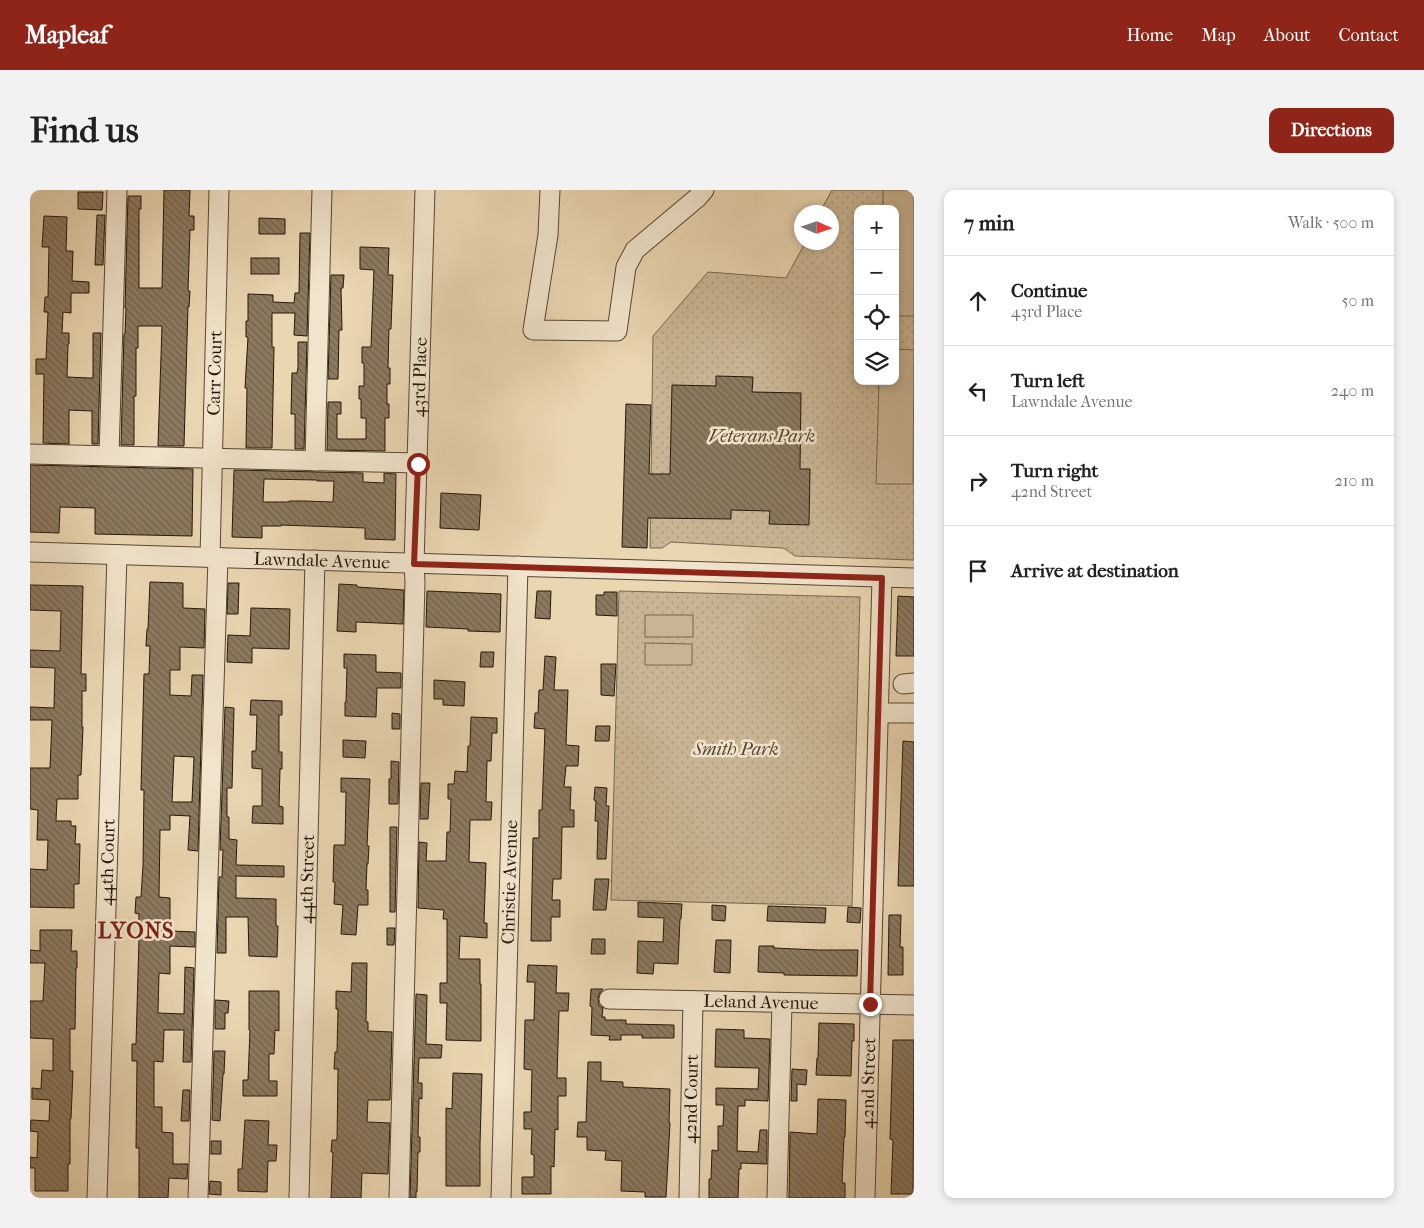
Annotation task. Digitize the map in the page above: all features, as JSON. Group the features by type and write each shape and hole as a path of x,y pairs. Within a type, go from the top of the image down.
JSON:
{"street":[{"path":"109,455 117,190"},
{"name":"Carr Court","path":"198,1198 214,557 213,458 219,190"},
{"path":"315,461 322,190"},
{"name":"43rd Place","path":"399,1198 415,592 414,564 426,190"},
{"path":"550,190 548,235 534,330 617,331 626,267 635,250 699,193"},
{"path":"30,454 418,464"},
{"name":"Lawndale Avenue","path":"30,552 914,578"},
{"name":"44th Court","path":"97,1198 117,555"},
{"name":"44th Street","path":"299,1198 315,560"},
{"name":"Christie Avenue","path":"501,1198 518,566"},
{"name":"42nd Street","path":"864,1198 882,578"},
{"path":"878,713 914,713"},
{"name":"Leland Avenue","path":"609,999 914,1005"},
{"name":"42nd Court","path":"689,1198 694,1001"},
{"path":"777,1198 782,1003"}],"green space":[{"name":"Veterans Park","path":"832,190 914,190 914,560 795,556 782,548 671,542 662,548 650,548 653,336 708,272 786,278 801,250 839,250 839,205 824,205"},
{"path":"883,190 914,190 914,316 899,316 899,205 883,205"},
{"path":"899,349 914,350 913,484 876,484 879,385 899,385"},
{"name":"Smith Park","path":"619,591 860,597 852,906 611,900"},
{"path":"645,615 693,615 693,637 645,637"},
{"path":"645,643 692,644 692,665 645,665"}],"building":[{"path":"164,190 190,190 189,216 194,216 194,230 190,230 188,291 190,291 184,446 158,446 162,326 138,326 136,396 134,396 134,445 121,445 128,196 141,196 141,209 139,209 139,288 162,288"},
{"path":"78,192 103,192 102,210 78,209"},
{"path":"97,215 105,215 103,265 95,265"},
{"path":"44,216 67,217 66,251 73,251 72,281 89,282 89,293 71,293 71,313 63,312 62,333 69,333 67,377 93,378 93,333 101,333 98,444 92,444 92,411 69,410 69,444 43,443 44,374 36,374 36,359 46,359 48,312 44,312 45,297 48,297 49,247 42,247"},
{"path":"259,218 285,219 285,234 259,234"},
{"path":"300,233 310,233 307,336 294,335 295,313 272,313 272,347 274,347 272,448 246,448 247,388 245,388 248,294 273,295 273,302 294,303 295,293 299,293"},
{"path":"360,247 389,248 388,275 393,275 391,329 389,329 388,368 390,368 390,384 387,384 389,418 385,418 385,451 327,450 328,402 341,402 341,414 337,414 337,439 366,439 366,418 361,418 359,386 364,386 362,347 371,347 374,270 360,269"},
{"path":"251,258 279,258 279,274 251,274"},
{"path":"331,275 344,275 343,288 341,288 342,330 339,330 338,379 328,379"},
{"path":"298,342 307,342 304,449 295,449 295,414 291,414 292,373 297,373 298,368"},
{"path":"716,376 753,377 752,392 801,393 800,469 810,469 809,525 769,524 770,511 731,510 731,519 648,518 647,548 622,547 626,404 651,405 649,474 670,474 672,385 716,386"},
{"path":"30,465 193,469 192,536 95,534 95,508 60,507 59,533 30,532"},
{"path":"234,470 363,473 363,482 384,483 384,473 396,474 395,540 365,539 365,528 281,525 262,526 262,538 232,537","holes":["264,479 334,481 333,502 263,502"]},
{"path":"441,493 481,495 479,530 440,528"},
{"path":"150,582 183,583 183,608 205,609 204,648 180,647 180,670 170,670 170,695 191,696 192,675 203,675 198,851 188,850 190,816 170,815 170,830 160,830 159,897 170,898 170,931 195,932 195,947 170,946 170,974 159,973 158,1013 184,1014 185,967 194,968 191,1062 183,1062 184,1030 164,1030 163,1062 154,1061 154,1107 162,1107 162,1132 173,1133 173,1164 188,1164 187,1179 169,1178 168,1198 139,1198 139,1148 136,1148 137,1061 132,1061 132,1044 136,1044 139,939 139,914 135,913 136,897 141,897 143,865 144,790 141,790 144,674 149,674 150,646 146,646","holes":["174,756 194,757 192,802 172,802"]},
{"path":"228,583 239,583 238,614 227,614"},
{"path":"339,584 404,590 403,624 356,622 356,632 337,631"},
{"path":"30,585 83,586 81,674 86,674 86,691 82,691 81,775 78,775 78,799 57,799 56,821 71,821 71,826 76,826 75,844 80,844 79,884 74,884 74,908 30,907 30,869 47,870 48,840 37,840 38,810 30,809 30,768 50,768 52,720 30,720 30,707 54,708 55,668 30,667 30,650 60,651 61,611 30,610"},
{"path":"427,591 501,594 500,632 426,627"},
{"path":"537,591 551,591 550,619 535,618"},
{"path":"604,592 617,592 617,616 596,615 596,595 604,595"},
{"path":"898,596 914,597 914,656 896,656"},
{"path":"251,608 290,609 289,649 252,648 252,663 227,662 228,635 250,636"},
{"path":"481,652 494,652 493,667 480,667"},
{"path":"344,654 376,655 376,672 401,673 401,688 377,688 376,717 345,716 347,668 344,668"},
{"path":"545,656 556,657 554,690 568,690 566,745 579,746 578,766 566,766 564,787 571,787 570,810 574,810 574,827 562,827 561,879 553,879 552,900 560,900 560,917 551,917 551,941 531,941 533,838 539,838 539,810 542,810 545,729 534,728 535,713 538,713 539,690 543,690"},
{"path":"601,664 616,664 614,696 601,695"},
{"path":"434,680 465,682 464,706 443,705 443,699 434,699"},
{"path":"251,700 282,701 282,715 279,715 279,752 282,752 282,769 280,769 279,806 283,807 283,824 252,823 253,806 262,806 262,769 252,768 252,751 256,751 257,715 250,715"},
{"path":"225,707 234,708 232,788 227,788 227,817 229,817 229,839 237,840 236,865 284,866 284,877 236,876 236,898 276,899 276,926 278,926 277,957 249,956 248,917 226,917 226,953 217,953 219,877 222,877 223,850 220,850"},
{"path":"392,713 400,714 400,729 392,729"},
{"path":"471,717 497,718 497,733 492,733 491,761 487,761 486,802 492,802 491,820 470,820 469,862 486,863 484,923 487,923 487,938 460,936 459,959 480,959 481,1041 446,1040 447,1003 440,1003 440,983 447,983 447,919 443,919 444,910 418,908 419,842 427,843 426,861 446,861 447,832 450,832 451,799 448,799 448,784 454,784 455,771 467,772"},
{"path":"596,726 610,726 609,741 595,741"},
{"path":"343,740 366,741 365,758 343,757"},
{"path":"903,741 914,742 914,886 898,886"},
{"path":"391,761 399,762 398,804 389,804"},
{"path":"341,778 370,779 366,890 368,890 368,905 358,905 356,935 341,934 343,905 334,904 334,845 345,845 346,792 341,792"},
{"path":"421,783 430,783 428,819 420,819"},
{"path":"595,787 607,788 606,806 609,806 606,859 597,859 598,821 595,821"},
{"path":"390,827 397,827 395,912 390,912"},
{"path":"595,879 609,879 606,910 593,910"},
{"path":"638,902 682,904 678,964 654,963 653,974 637,973 638,941 663,942 664,918 638,917"},
{"path":"712,905 726,906 725,921 712,920"},
{"path":"768,906 826,908 825,923 767,921"},
{"path":"848,907 861,908 860,923 847,922"},
{"path":"889,915 901,915 900,947 903,947 903,975 888,975"},
{"path":"387,928 395,928 394,945 387,945"},
{"path":"40,930 72,930 71,951 77,951 75,1029 70,1029 70,1071 73,1071 68,1191 35,1191 35,1168 30,1168 30,1157 37,1158 38,1132 30,1131 31,1120 49,1121 50,1100 32,1099 32,1088 41,1089 42,1070 53,1071 53,1039 30,1038 30,1001 43,1001 45,963 30,963 30,950 40,951"},
{"path":"592,939 605,939 605,954 591,954"},
{"path":"716,940 731,940 730,973 714,972"},
{"path":"759,946 818,950 858,950 857,976 784,975 784,973 758,972"},
{"path":"352,963 367,963 366,1022 368,1022 368,1031 392,1032 390,1100 368,1100 367,1122 390,1123 388,1174 362,1173 361,1198 331,1198 332,1140 337,1140 338,1069 334,1069 335,1052 337,1052 338,1009 336,1009 336,991 351,992"},
{"path":"528,965 557,966 556,993 569,993 568,1011 559,1011 557,1078 566,1078 566,1096 558,1096 558,1130 555,1129 554,1167 551,1166 551,1194 522,1194 522,1177 534,1177 534,1155 531,1154 532,1129 524,1129 524,1112 531,1112 532,1070 524,1069 525,1020 534,1020 535,982 527,982"},
{"path":"591,989 603,989 598,999 599,1005 603,1008 602,1017 605,1017 605,1020 626,1020 626,1024 674,1025 674,1038 642,1038 642,1035 621,1035 621,1040 609,1040 610,1036 591,1035"},
{"path":"249,991 279,991 279,1031 275,1030 274,1054 269,1054 269,1081 277,1081 277,1096 243,1096 243,1080 248,1080"},
{"path":"416,994 427,995 426,1044 442,1045 441,1058 419,1058 418,1083 422,1083 422,1099 419,1098 418,1137 420,1137 420,1152 418,1152 416,1198 410,1198"},
{"path":"215,1000 229,1001 228,1013 225,1013 225,1029 215,1029"},
{"path":"819,1023 854,1024 851,1076 816,1075"},
{"path":"716,1029 744,1030 744,1038 770,1039 768,1101 745,1100 745,1106 738,1106 737,1151 758,1152 760,1130 767,1130 767,1164 741,1163 738,1198 709,1198 712,1150 718,1151 718,1126 723,1126 724,1105 716,1105 716,1088 758,1089 759,1068 715,1067"},
{"path":"893,1040 914,1040 913,1194 891,1194 893,1140 890,1139"},
{"path":"214,1051 225,1051 220,1121 212,1120"},
{"path":"588,1062 601,1062 601,1081 623,1082 623,1087 670,1089 666,1197 645,1197 645,1192 621,1191 622,1161 605,1160 606,1151 587,1150 587,1137 577,1137 578,1122 586,1122"},
{"path":"792,1069 807,1070 806,1085 797,1084 797,1101 791,1101"},
{"path":"453,1073 482,1074 480,1186 446,1186 446,1108 452,1109"},
{"path":"183,1090 190,1090 189,1121 181,1121"},
{"path":"818,1099 846,1100 842,1183 845,1183 845,1198 789,1198 790,1132 817,1134"},
{"path":"245,1120 269,1121 268,1145 277,1145 276,1161 268,1161 267,1192 238,1191 238,1169 242,1169"},
{"path":"211,1141 221,1141 221,1154 211,1154"},
{"path":"210,1181 221,1182 221,1195 209,1194"}],"district":[{"name":"LYONS","path":"136,931"}],"route":[{"path":"418,464 414,564 882,578 870,1004"}]}
